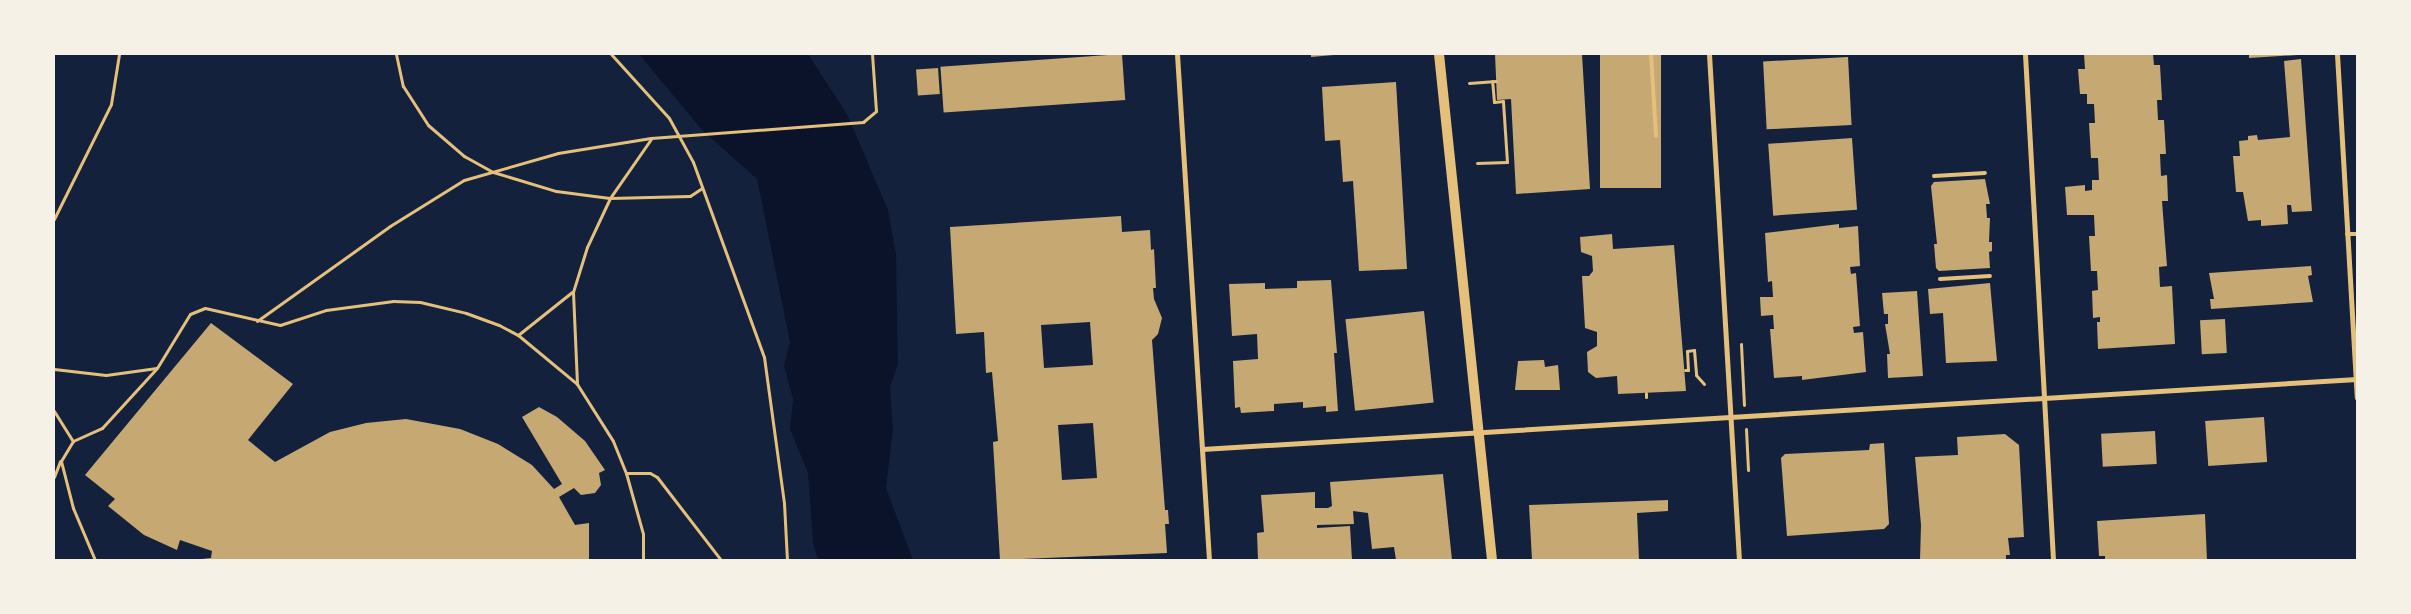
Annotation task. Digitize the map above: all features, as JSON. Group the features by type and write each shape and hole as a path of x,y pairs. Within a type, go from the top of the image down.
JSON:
{"main road":[{"path":"1439,54 1492,560"}],"street":[{"path":"1177,54 1209,560"},
{"path":"1709,54 1739,560"},
{"path":"2025,54 2053,560"},
{"path":"2337,54 2357,397"},
{"path":"1202,449 2044,400 2357,379"}],"lane":[{"path":"1651,54 1656,136"},
{"path":"1934,176 1984,173"},
{"path":"2347,234 2357,234"},
{"path":"1940,279 1990,276"}],"path":[{"path":"54,219 111,104 119,54"},
{"path":"396,54 403,86 428,125 464,156 493,172 556,191 610,198 690,196 702,188"},
{"path":"611,54 669,118 693,162 764,357 783,493 787,560"},
{"path":"257,321 390,226 464,180 558,153 651,138 863,122 876,111 872,54"},
{"path":"1469,83 1494,81 1494,102 1503,101 1506,162 1478,163"},
{"path":"577,384 573,292 587,247 610,198 651,138"},
{"path":"518,334 573,292"},
{"path":"54,476 73,441 102,428 157,368 190,314 205,308 219,308 257,321 280,325 348,305 420,302 466,313 518,334 577,384 613,441 626,473 643,534 643,560"},
{"path":"1685,370 1688,370 1688,351 1694,350 1696,375 1704,384"},
{"path":"54,369 106,375 157,368"},
{"path":"54,410 73,441"},
{"path":"61,461 73,508 95,560"},
{"path":"626,473 650,473 657,477 720,560"}],"water":[{"path":"639,54 808,54 847,114 888,210 896,254 898,364 890,387 893,429 886,488 913,560 818,560 813,543 808,473 790,429 793,399 784,366 790,342 757,179 702,130"}],"building":[{"path":"1122,54 1125,100 944,113 940,67"},
{"path":"1311,54 1334,54 1334,55 1311,57"},
{"path":"1495,54 1582,54 1590,189 1516,194 1511,99 1497,100"},
{"path":"1600,54 1661,54 1661,188 1600,188"},
{"path":"2084,54 2153,54 2154,65 2160,65 2162,100 2157,100 2158,120 2164,120 2166,154 2160,154 2161,176 2167,175 2168,201 2162,201 2167,266 2159,267 2160,287 2172,286 2175,344 2098,349 2097,322 2100,322 2100,317 2093,318 2092,291 2098,290 2097,271 2091,271 2089,236 2095,236 2094,215 2067,215 2065,187 2085,185 2085,191 2092,190 2092,180 2099,180 2098,158 2091,158 2089,123 2095,123 2094,104 2087,104 2087,94 2080,94 2078,69 2085,69"},
{"path":"2249,54 2298,54 2298,55 2249,58"},
{"path":"1848,57 1852,125 1767,129 1763,61"},
{"path":"2301,59 2312,211 2292,212 2291,205 2287,205 2288,224 2261,226 2261,220 2248,221 2243,192 2236,192 2233,156 2240,156 2239,141 2248,140 2248,136 2257,135 2258,140 2290,137 2284,61"},
{"path":"938,68 940,94 918,95 916,70"},
{"path":"1396,82 1407,269 1359,271 1353,181 1343,182 1340,140 1325,141 1322,87"},
{"path":"1852,138 1857,210 1773,216 1768,144"},
{"path":"1985,179 1990,204 1986,204 1987,218 1990,218 1989,242 1992,242 1992,251 1989,252 1990,268 1939,271 1936,268 1934,244 1937,244 1931,186 1934,182"},
{"path":"1121,216 1122,232 1150,230 1151,250 1154,249 1156,288 1153,288 1154,299 1162,318 1158,334 1152,340 1165,510 1168,510 1169,524 1165,524 1167,553 1000,560 993,442 998,441 992,372 986,373 984,332 956,334 950,227","holes":["1090,322 1093,365 1044,368 1041,325","1093,423 1097,478 1062,480 1058,425"]},
{"path":"1839,224 1839,228 1858,226 1860,266 1850,267 1851,274 1856,273 1860,326 1853,327 1854,333 1863,332 1866,372 1802,380 1802,376 1774,378 1770,329 1774,329 1773,315 1761,316 1760,297 1773,297 1772,281 1768,282 1765,233"},
{"path":"1612,234 1613,249 1674,245 1686,391 1618,394 1617,376 1596,378 1588,372 1587,352 1597,346 1597,332 1585,328 1582,276 1589,276 1593,271 1592,256 1581,252 1580,237"},
{"path":"2311,266 2312,275 2308,276 2313,302 2211,309 2210,299 2214,299 2209,273"},
{"path":"1331,280 1337,353 1334,353 1338,411 1326,412 1326,406 1303,408 1303,402 1274,404 1274,411 1241,413 1240,407 1235,408 1233,361 1258,359 1257,334 1232,336 1229,284 1265,283 1265,289 1297,288 1297,281"},
{"path":"1990,283 1997,361 1946,363 1943,313 1930,314 1928,289"},
{"path":"1917,291 1923,376 1888,378 1887,354 1890,354 1885,324 1888,324 1888,314 1884,314 1882,293"},
{"path":"1424,311 1434,402 1355,411 1345,319"},
{"path":"2225,319 2227,353 2202,354 2200,320"},
{"path":"211,323 293,384 248,440 275,462 330,432 366,423 406,419 460,429 498,444 532,465 554,489 562,484 522,417 539,407 557,417 585,441 605,470 599,473 601,485 595,493 581,495 574,488 559,497 575,525 589,523 589,560 193,560 211,558 212,551 180,540 177,550 144,535 108,506 115,499 85,475"},
{"path":"1544,360 1545,367 1558,365 1560,390 1515,390 1518,361"},
{"path":"2264,417 2267,462 2208,466 2205,421"},
{"path":"2155,431 2157,464 2103,467 2101,434"},
{"path":"2005,434 2019,445 2024,537 2008,538 2010,555 2006,555 2006,560 1920,560 1921,525 1915,457 1958,455 1957,437"},
{"path":"1884,443 1889,524 1884,529 1787,536 1781,458 1785,454 1869,450 1870,444"},
{"path":"1443,474 1452,560 1396,560 1394,547 1372,549 1368,513 1353,511 1354,524 1317,525 1317,528 1350,526 1352,560 1258,560 1257,533 1264,532 1261,495 1315,492 1315,508 1328,508 1332,506 1330,482"},
{"path":"1668,500 1668,511 1637,513 1639,560 1532,560 1529,505"},
{"path":"2205,514 2207,560 2105,560 2105,556 2099,556 2097,521"}]}
